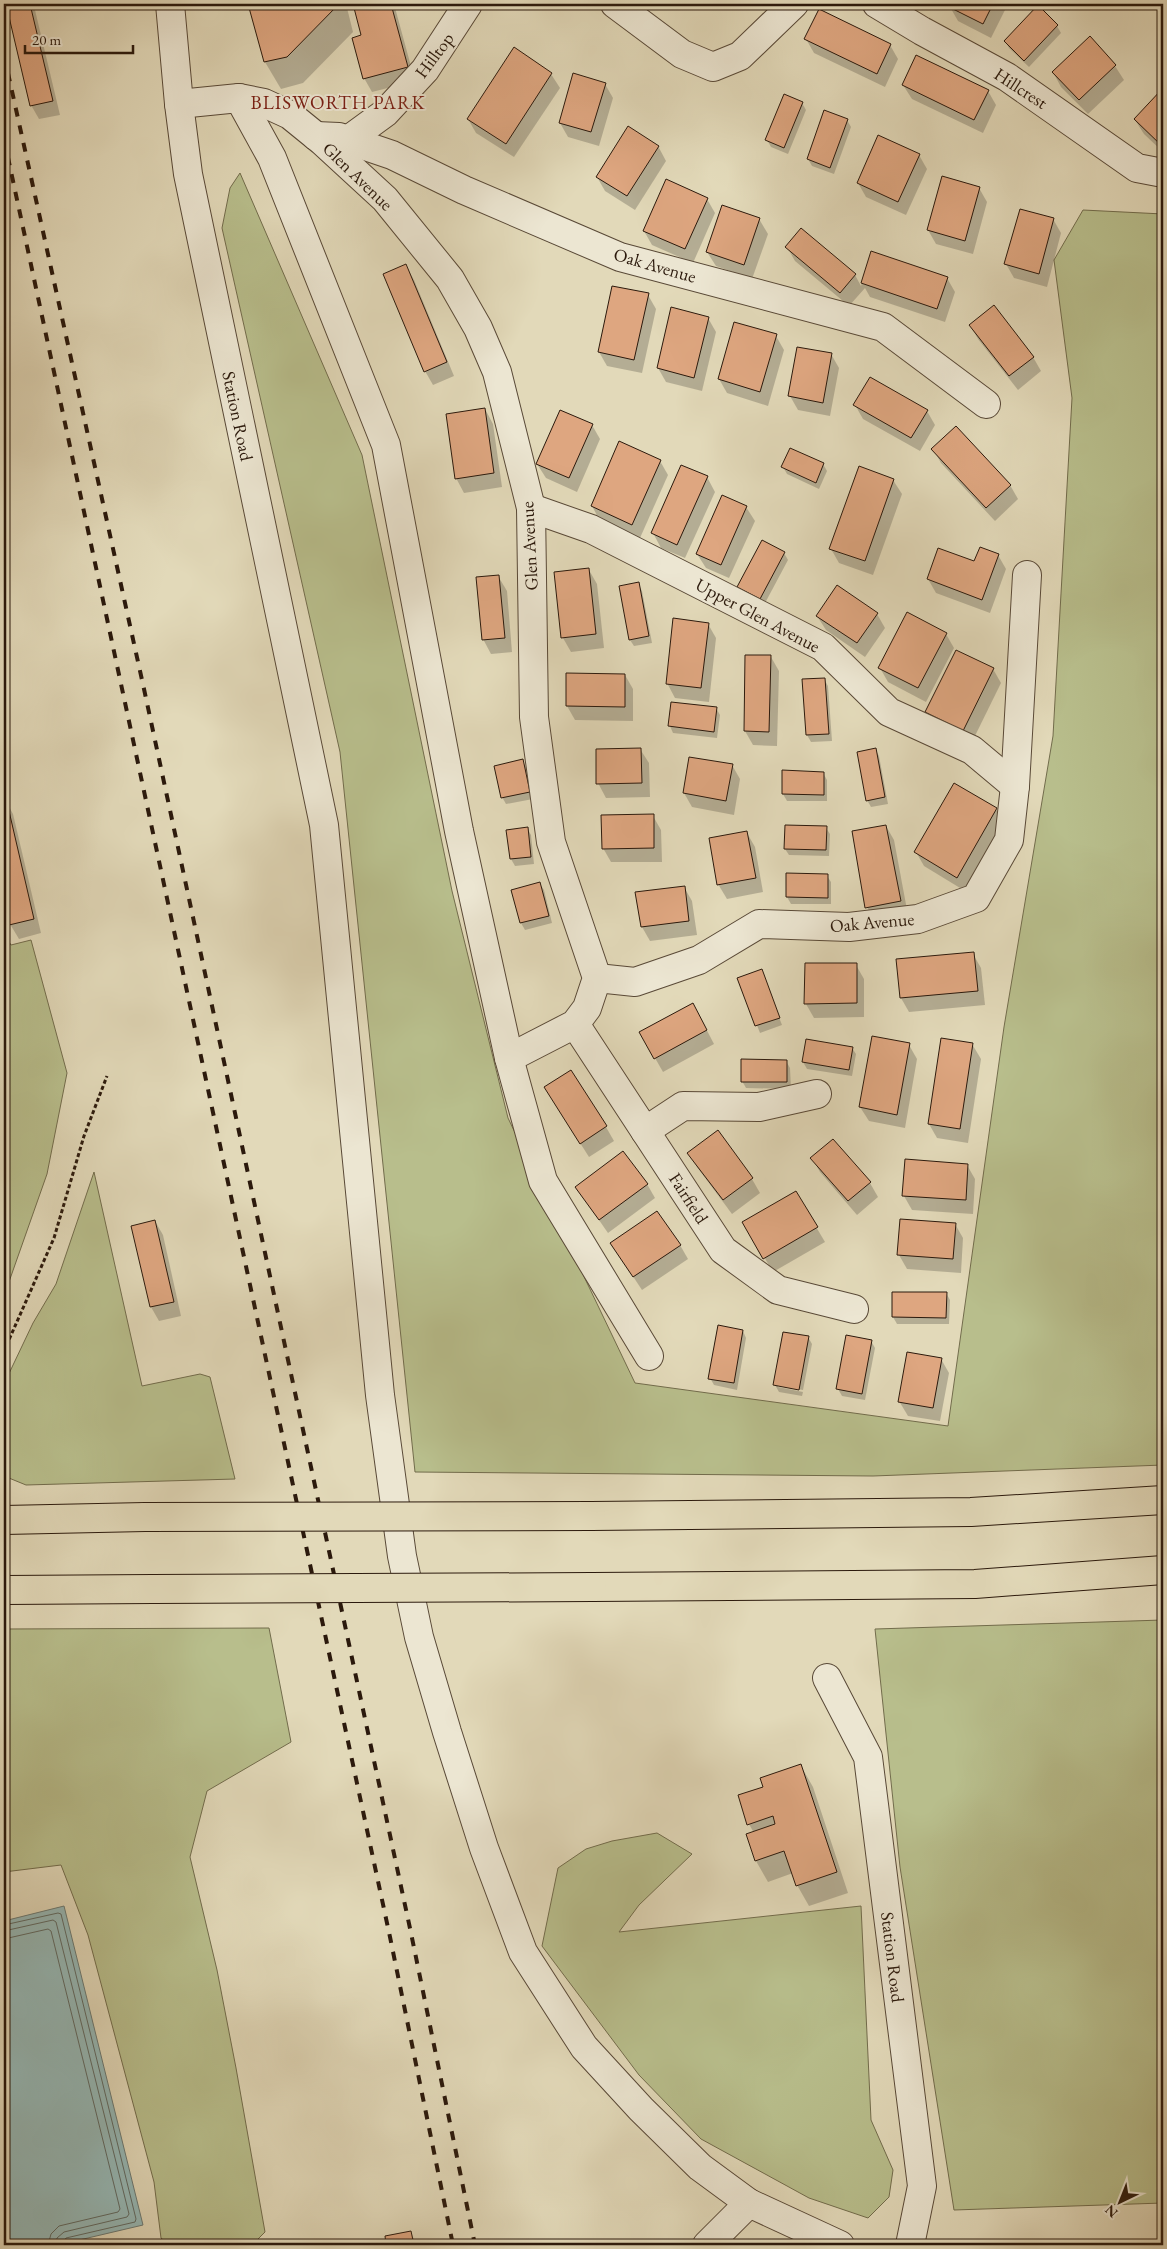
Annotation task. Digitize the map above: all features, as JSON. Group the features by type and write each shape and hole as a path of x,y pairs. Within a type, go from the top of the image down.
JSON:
{"highway":[{"path":"4,1520 145,1517 591,1516 971,1512 1163,1500"},
{"path":"4,1590 975,1584 1163,1570"}],"street":[{"name":"Station Road","path":"170,4 179,104 188,174 324,825 380,1395 402,1556 418,1637 484,1848 523,1952 584,2046 641,2109 700,2167 749,2203 840,2245"},
{"name":"Hilltop","path":"348,140 385,113 425,70 468,4"},
{"path":"615,4 682,54 713,67 740,56 794,4"},
{"name":"Hillcrest","path":"877,4 922,31 1007,77 1137,168 1163,173"},
{"name":"Glen Avenue","path":"179,104 239,98 264,103 290,116 316,136 385,199 418,238 455,288 478,328 497,372 531,508 534,717 552,842 597,978"},
{"path":"239,98 272,158 386,445 459,832 509,1058 543,1181 649,1356"},
{"name":"Oak Avenue","path":"316,136 339,137 392,155 464,190 620,257 883,327 986,404"},
{"name":"Upper Glen Avenue","path":"531,508 591,529 823,647 889,712 972,750 1015,786"},
{"name":"Oak Avenue","path":"597,978 635,982 699,960 759,924 849,927 918,919 976,898 1009,840 1015,786 1026,575"},
{"path":"509,1058 575,1024 587,1008 597,978"},
{"name":"Fairfield","path":"575,1024 723,1250 778,1290 854,1309"},
{"path":"645,1131 683,1106 759,1107 817,1094"},
{"name":"Station Road","path":"827,1678 868,1757 922,2186 910,2245"},
{"path":"706,2245 749,2203"}],"path":[{"path":"4,1351 54,1238 84,1136 107,1076"}],"green space":[{"path":"240,173 362,455 452,891 508,1118 635,1383 948,1426 1004,1027 1053,736 1072,398 1054,260 1083,210 1163,214 1163,1465 873,1476 415,1472 340,752 222,228 230,188"},
{"path":"4,934 11,945 31,940 67,1073 47,1174 4,1296"},
{"path":"94,1172 142,1386 200,1374 210,1377 235,1479 26,1485 4,1476 4,1384 33,1323 56,1284"},
{"path":"1163,1620 1163,2203 954,2210 900,1867 875,1629"},
{"path":"269,1628 291,1742 207,1791 190,1857 217,1970 265,2232 252,2245 169,2245 161,2238 154,2182 88,1935 61,1865 4,1872 4,1629"},
{"path":"657,1833 692,1854 639,1905 619,1932 861,1906 871,2120 893,2170 889,2197 868,2218 809,2198 701,2139 639,2075 542,1946 558,1868 586,1849 612,1841"}],"water":[{"path":"64,1906 143,2225 58,2245 4,2245 4,1921"}],"building":[{"path":"6,4 30,4 53,101 30,106"},
{"path":"248,4 338,5 287,57 264,62"},
{"path":"353,4 391,4 408,67 363,79 352,38 361,35"},
{"path":"950,4 993,4 983,24 949,7"},
{"path":"1038,5 1058,25 1024,61 1004,41"},
{"path":"819,9 891,44 877,74 804,39"},
{"path":"1090,36 1116,65 1079,100 1052,72"},
{"path":"514,47 552,73 506,144 467,119"},
{"path":"916,55 989,90 974,120 902,85"},
{"path":"573,73 606,83 591,132 559,123"},
{"path":"1163,88 1163,147 1134,119"},
{"path":"784,94 803,102 784,148 765,140"},
{"path":"824,110 848,119 830,168 807,159"},
{"path":"628,126 659,146 627,196 596,177"},
{"path":"878,135 920,154 898,202 857,183"},
{"path":"942,176 980,187 965,241 927,230"},
{"path":"666,179 708,198 685,249 643,231"},
{"path":"722,205 760,218 744,265 706,252"},
{"path":"1020,209 1054,218 1039,274 1004,264"},
{"path":"801,228 856,274 840,293 785,247"},
{"path":"871,251 948,277 937,309 861,283"},
{"path":"406,264 447,362 424,372 383,274"},
{"path":"612,286 649,293 634,360 598,352"},
{"path":"994,305 1034,357 1009,376 969,325"},
{"path":"671,307 709,317 694,378 657,368"},
{"path":"734,322 777,334 760,392 718,379"},
{"path":"797,347 832,353 823,403 788,396"},
{"path":"870,377 928,410 911,438 853,405"},
{"path":"485,408 494,473 455,479 446,414"},
{"path":"560,410 593,424 569,478 536,464"},
{"path":"956,426 1011,485 986,508 931,449"},
{"path":"619,441 661,460 632,525 591,506"},
{"path":"790,448 824,463 816,483 781,467"},
{"path":"681,465 708,476 677,545 651,533"},
{"path":"859,466 894,479 865,561 829,549"},
{"path":"722,495 747,506 721,565 696,554"},
{"path":"762,540 785,552 760,599 737,587"},
{"path":"980,547 999,554 982,600 927,579 938,548 974,561"},
{"path":"589,568 596,634 561,638 554,572"},
{"path":"499,575 505,638 482,640 476,577"},
{"path":"639,582 649,636 629,640 619,586"},
{"path":"837,585 878,613 857,643 816,616"},
{"path":"907,612 947,633 918,688 878,668"},
{"path":"673,618 709,623 701,688 666,684"},
{"path":"956,650 994,668 963,731 925,712"},
{"path":"745,655 771,655 769,732 744,731"},
{"path":"566,673 625,674 625,707 566,706"},
{"path":"825,678 829,734 806,735 802,679"},
{"path":"671,702 717,707 714,732 668,726"},
{"path":"641,748 642,783 596,784 596,749"},
{"path":"876,748 885,797 866,801 857,752"},
{"path":"689,757 733,764 726,801 683,793"},
{"path":"523,759 530,792 501,798 494,766"},
{"path":"782,770 824,772 824,795 782,794"},
{"path":"954,783 997,808 957,878 914,852"},
{"path":"4,798 6,798 34,919 9,925 4,901"},
{"path":"654,814 654,848 602,849 601,815"},
{"path":"785,825 827,826 826,850 784,849"},
{"path":"886,825 901,901 865,908 852,831"},
{"path":"528,827 531,857 510,859 506,830"},
{"path":"747,831 756,878 717,885 709,838"},
{"path":"786,873 828,874 828,898 786,897"},
{"path":"540,882 549,916 520,923 511,890"},
{"path":"685,886 689,921 641,927 635,892"},
{"path":"974,952 978,991 900,998 896,959"},
{"path":"805,963 857,963 857,1003 804,1004"},
{"path":"762,969 780,1018 755,1026 737,978"},
{"path":"693,1003 707,1030 654,1059 639,1032"},
{"path":"872,1036 910,1043 897,1115 859,1107"},
{"path":"941,1038 973,1043 960,1129 928,1124"},
{"path":"806,1039 853,1047 849,1070 802,1062"},
{"path":"741,1059 787,1060 787,1082 741,1082"},
{"path":"571,1070 607,1126 580,1144 544,1087"},
{"path":"718,1130 753,1178 723,1200 687,1153"},
{"path":"833,1139 871,1182 848,1201 810,1158"},
{"path":"623,1151 648,1184 599,1220 575,1187"},
{"path":"905,1159 968,1164 966,1200 902,1196"},
{"path":"796,1191 818,1227 763,1259 742,1222"},
{"path":"657,1211 681,1245 633,1277 610,1243"},
{"path":"900,1219 956,1223 953,1259 897,1255"},
{"path":"155,1220 174,1302 150,1307 131,1226"},
{"path":"892,1292 947,1292 946,1318 892,1317"},
{"path":"718,1325 743,1330 734,1383 708,1379"},
{"path":"783,1332 809,1336 799,1390 773,1385"},
{"path":"846,1335 872,1340 862,1394 836,1389"},
{"path":"907,1352 942,1358 933,1408 898,1402"},
{"path":"801,1764 837,1872 796,1886 784,1851 755,1861 746,1834 775,1824 773,1816 747,1825 738,1795 763,1787 760,1778"},
{"path":"411,2231 414,2245 386,2245 385,2236"}],"railway":[{"path":"4,55 144,689 411,1933 475,2245"},
{"path":"4,139 390,1937 453,2245"}],"district":[{"name":"BLISWORTH PARK","path":"338,102"}]}
